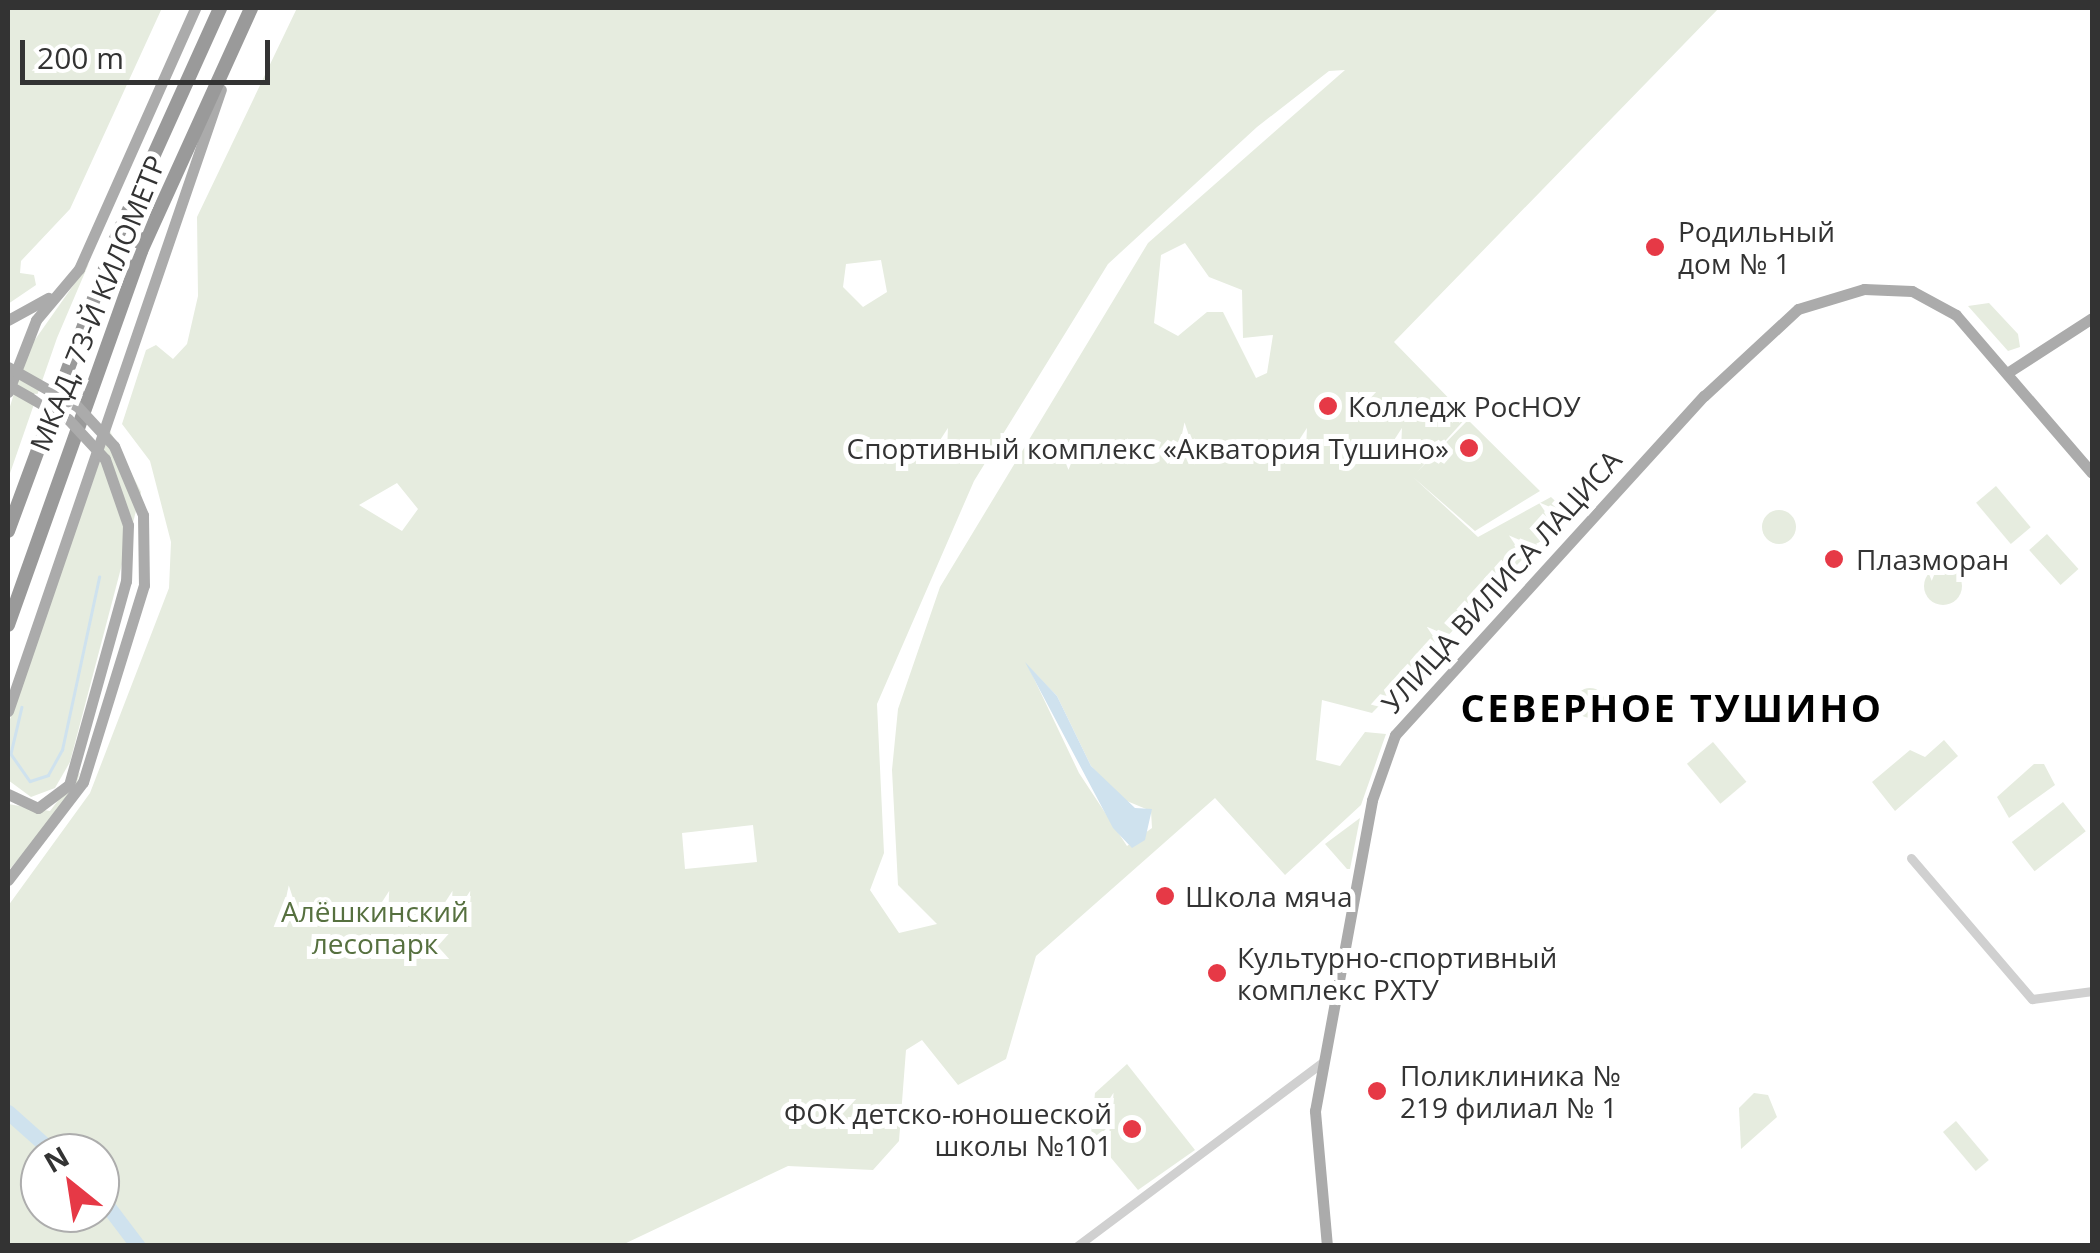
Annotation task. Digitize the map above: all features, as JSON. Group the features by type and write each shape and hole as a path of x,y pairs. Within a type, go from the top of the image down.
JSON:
{"highway":[{"name":"МКАД, 73-Й КИЛОМЕТР","path":"8,530 115,241 220,8"},
{"name":"МКАД, 73-Й КИЛОМЕТР","path":"8,625 114,318 249,11"}],"main road":[{"path":"66,799 91,724 126,581 128,525 104,459 68,418 8,389 36,320 71,280 195,8"},
{"path":"8,711 249,11"},
{"path":"8,320 71,280"},
{"name":"УЛИЦА ВИЛИСА ЛАЦИСА","path":"1327,1246 1314,1127 1322,1063 1372,800 1395,736 1731,370 1798,309 1884,288 1941,302 2087,457 2092,473"},
{"path":"2007,373 2092,318"},
{"path":"8,367 77,406 114,446 144,515 144,585 66,799 8,880"},
{"path":"8,794 38,808 66,799"}],"street":[{"path":"1911,858 2032,999 2092,991"},
{"path":"1077,1246 1322,1063"}],"green space":[{"path":"8,8 162,8 70,209 21,261 20,273 34,275 36,285 8,304"},
{"name":"Алёшкинский лесопарк","path":"297,8 1719,8 1394,342 1467,417 1417,472 1468,420 1540,491 1475,531 1413,477 1478,537 1551,497 1568,513 1372,713 1322,700 1316,760 1340,766 1365,732 1386,734 1361,805 1285,875 1215,798 1036,956 1006,1059 958,1085 922,1040 906,1050 899,1141 873,1170 788,1166 622,1245 8,1245 8,906 90,793 169,588 171,542 150,461 122,424 146,350 156,345 173,359 187,344 198,296 197,217","holes":["1345,70 1148,243 940,587 898,709 892,770 898,885 937,924 899,933 870,890 884,853 877,704 974,481 1108,264 1257,127 1329,71","1185,243 1209,277 1242,290 1243,338 1273,335 1267,373 1256,378 1223,312 1207,312 1178,336 1154,323 1161,255","881,260 887,292 863,307 843,287 846,264","397,483 418,509 402,531 359,505","1028,666 1057,696 1091,766 1122,799 1151,811 1152,828 1127,846 1079,773","753,825 757,862 685,869 682,833"]},
{"path":"89,263 57,338 8,479 8,413 27,351"},
{"path":"1989,303 2018,334 2020,347 2008,351 1968,306"},
{"path":"110,431 141,492 70,762 55,788 31,797 8,780 8,725"},
{"path":"1996,486 2031,527 2011,544 1976,503"},
{"path":"1779,510 1791,515 1796,527 1791,539 1779,544 1767,539 1762,527 1767,515"},
{"path":"2047,534 2078,569 2061,585 2029,550"},
{"path":"1943,567 1957,572 1962,586 1957,600 1943,605 1929,600 1924,586 1929,572"},
{"path":"1590,688 1601,692 1605,703 1601,714 1590,718 1579,714 1575,703 1579,692"},
{"path":"1944,740 1958,756 1895,811 1872,782 1910,750 1925,757"},
{"path":"1713,742 1746,782 1720,804 1687,764"},
{"path":"2034,764 2044,764 2055,785 2009,818 1997,797"},
{"path":"80,772 76,786 55,818 8,871 8,804 50,811"},
{"path":"2063,802 2086,831 2035,871 2012,842"},
{"path":"1360,818 1350,869 1347,869 1325,844"},
{"name":"ФОК детско-юношеской школы №101","path":"1127,1064 1195,1150 1138,1190 1091,1134 1095,1093"},
{"path":"1754,1093 1768,1095 1777,1117 1741,1149 1739,1108"},
{"path":"1956,1121 1989,1160 1976,1171 1943,1132"}],"water":[{"path":"1025,662 1057,696 1091,766 1135,808 1152,809 1145,840 1132,848 1113,828"}],"waterway":[{"path":"22,707 11,754 30,781 48,775 62,750 99,577"},
{"path":"8,1112 32,1133"},
{"path":"120,1222 138,1246"}],"place":[{"name":"Родильный дом № 1","path":"1655,247"},
{"name":"Колледж РосНОУ","path":"1328,406"},
{"name":"Спортивный комплекс «Акватория Тушино»","path":"1469,448"},
{"name":"Плазморан","path":"1834,559"},
{"name":"Школа мяча","path":"1165,896"},
{"name":"Культурно-спортивный комплекс РХТУ","path":"1217,973"},
{"name":"Поликлиника № 219 филиал № 1","path":"1377,1091"},
{"name":"ФОК детско-юношеской школы №101","path":"1132,1129"}],"district":[{"name":"СЕВЕРНОЕ ТУШИНО","path":"1672,708"}]}
